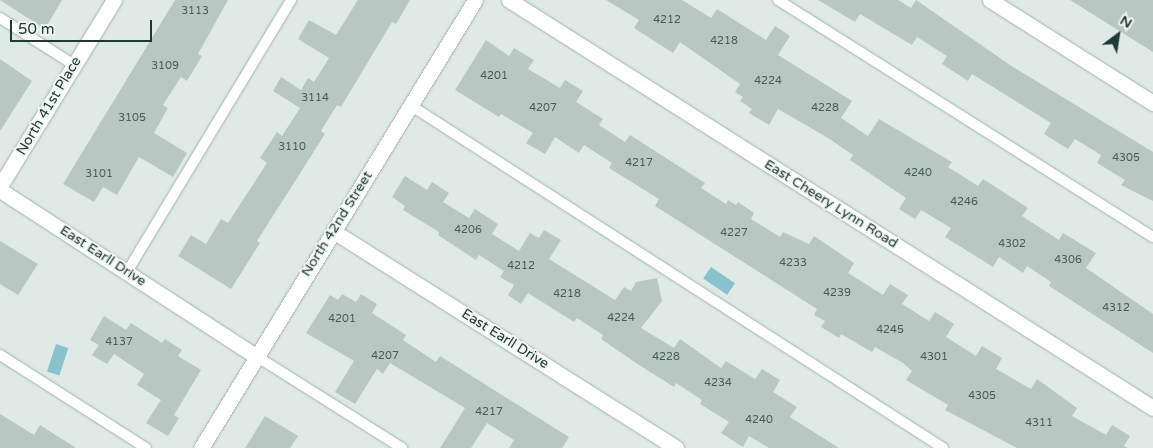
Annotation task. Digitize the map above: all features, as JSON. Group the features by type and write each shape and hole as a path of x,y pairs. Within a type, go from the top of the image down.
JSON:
{"street":[{"name":"North 41st Place","path":"0,186 114,0"},
{"name":"North 42nd Street","path":"201,448 475,0"},
{"name":"East Cheery Lynn Road","path":"509,0 1153,408"},
{"path":"990,0 1153,103"},
{"name":"East Earll Drive","path":"0,190 256,356"},
{"name":"East Earll Drive","path":"333,230 676,448"}],"lane":[{"path":"127,272 291,0"},
{"path":"778,0 1153,237"},
{"path":"0,18 74,65"},
{"path":"410,105 943,448"},
{"path":"0,355 146,448"},
{"path":"256,356 402,448"}],"water":[{"path":"711,267 735,283 727,295 703,279"},
{"path":"56,344 68,348 59,376 47,372"}],"building":[{"path":"0,0 62,0 45,29"},
{"path":"175,0 228,0 198,54 202,56 187,81 181,77 163,105 168,108 154,133 187,153 173,177 139,157 117,195 103,187 94,202 63,184"},
{"path":"358,0 410,0 396,24 392,22 341,107 337,105 321,131 325,134 257,241 260,243 231,289 178,256 191,235 206,244 221,219 228,223 267,163 260,158 277,132 282,136 300,108 273,91 281,77 301,90 308,78 314,82 329,58 298,39 309,20 336,35"},
{"path":"606,0 682,0 711,18 717,9 766,40 775,26 790,36 778,55 852,101 841,118 868,136 879,119 952,162 948,167 978,186 983,179 1028,208 1022,216 1059,240 1063,233 1096,253 1086,268 1153,314 1153,353 1049,286 1051,282 1027,266 1023,273 999,257 993,267 945,237 951,228 921,210 915,219 899,209 906,198 850,160 853,155 828,138 778,109 769,125 749,113 752,109 740,101 743,97 735,92 740,84 680,42 673,53 634,28 639,20"},
{"path":"818,0 898,0 911,8 916,0 1013,67 1153,152 1153,201 1121,185 1125,180 1097,163 1101,155 1075,139 1068,149 1044,134 1051,123 972,74 968,81 942,64 947,56 917,37 912,45 860,14 855,22"},
{"path":"1070,0 1153,0 1153,52 1102,20"},
{"path":"486,40 509,56 514,48 534,60 528,69 560,88 565,80 583,91 576,102 603,119 599,125 625,142 630,135 705,183 701,188 726,204 728,200 736,205 738,202 754,213 751,219 780,237 783,232 809,244 814,236 854,263 848,273 883,295 890,284 908,295 902,304 929,321 935,312 954,324 946,337 976,356 982,346 1002,358 996,369 1031,389 1037,379 1077,408 1072,416 1106,435 1112,425 1130,436 1124,446 1128,448 1017,448 945,410 948,405 906,380 912,371 903,363 875,347 872,352 841,334 839,338 821,327 825,321 814,315 817,309 655,206 659,199 609,168 612,163 584,145 579,153 555,137 545,154 526,143 533,133 501,114 499,117 455,90"},
{"path":"0,59 32,81 0,131"},
{"path":"405,176 427,190 432,182 449,193 443,202 469,218 475,209 498,224 492,234 519,251 530,233 539,238 544,230 561,240 549,259 615,300 624,287 631,291 636,282 657,278 662,301 641,328 674,348 680,339 721,368 726,361 755,379 762,369 780,380 773,392 797,407 790,417 839,448 769,448 749,436 743,447 721,433 729,422 700,404 702,400 676,383 674,387 636,363 601,339 603,335 577,318 574,322 528,293 521,304 508,295 514,285 500,277 504,271 479,255 476,260 438,235 439,232 403,210 405,206 392,197"},
{"path":"0,241 38,264 18,295 0,284"},
{"path":"342,294 356,302 361,294 377,304 372,313 406,335 403,340 436,362 440,356 569,437 562,448 509,448 514,440 487,423 471,448 440,448 465,408 390,363 383,374 377,369 355,404 335,392 354,361 306,333 330,295 338,300"},
{"path":"104,316 126,330 131,323 162,343 165,339 182,350 178,356 201,370 174,415 179,418 168,436 146,423 161,400 137,385 144,374 114,354 107,364 92,355 99,345 90,340"},
{"path":"0,414 34,435 40,425 76,448 0,448"},
{"path":"265,416 298,436 290,448 245,448"}]}
